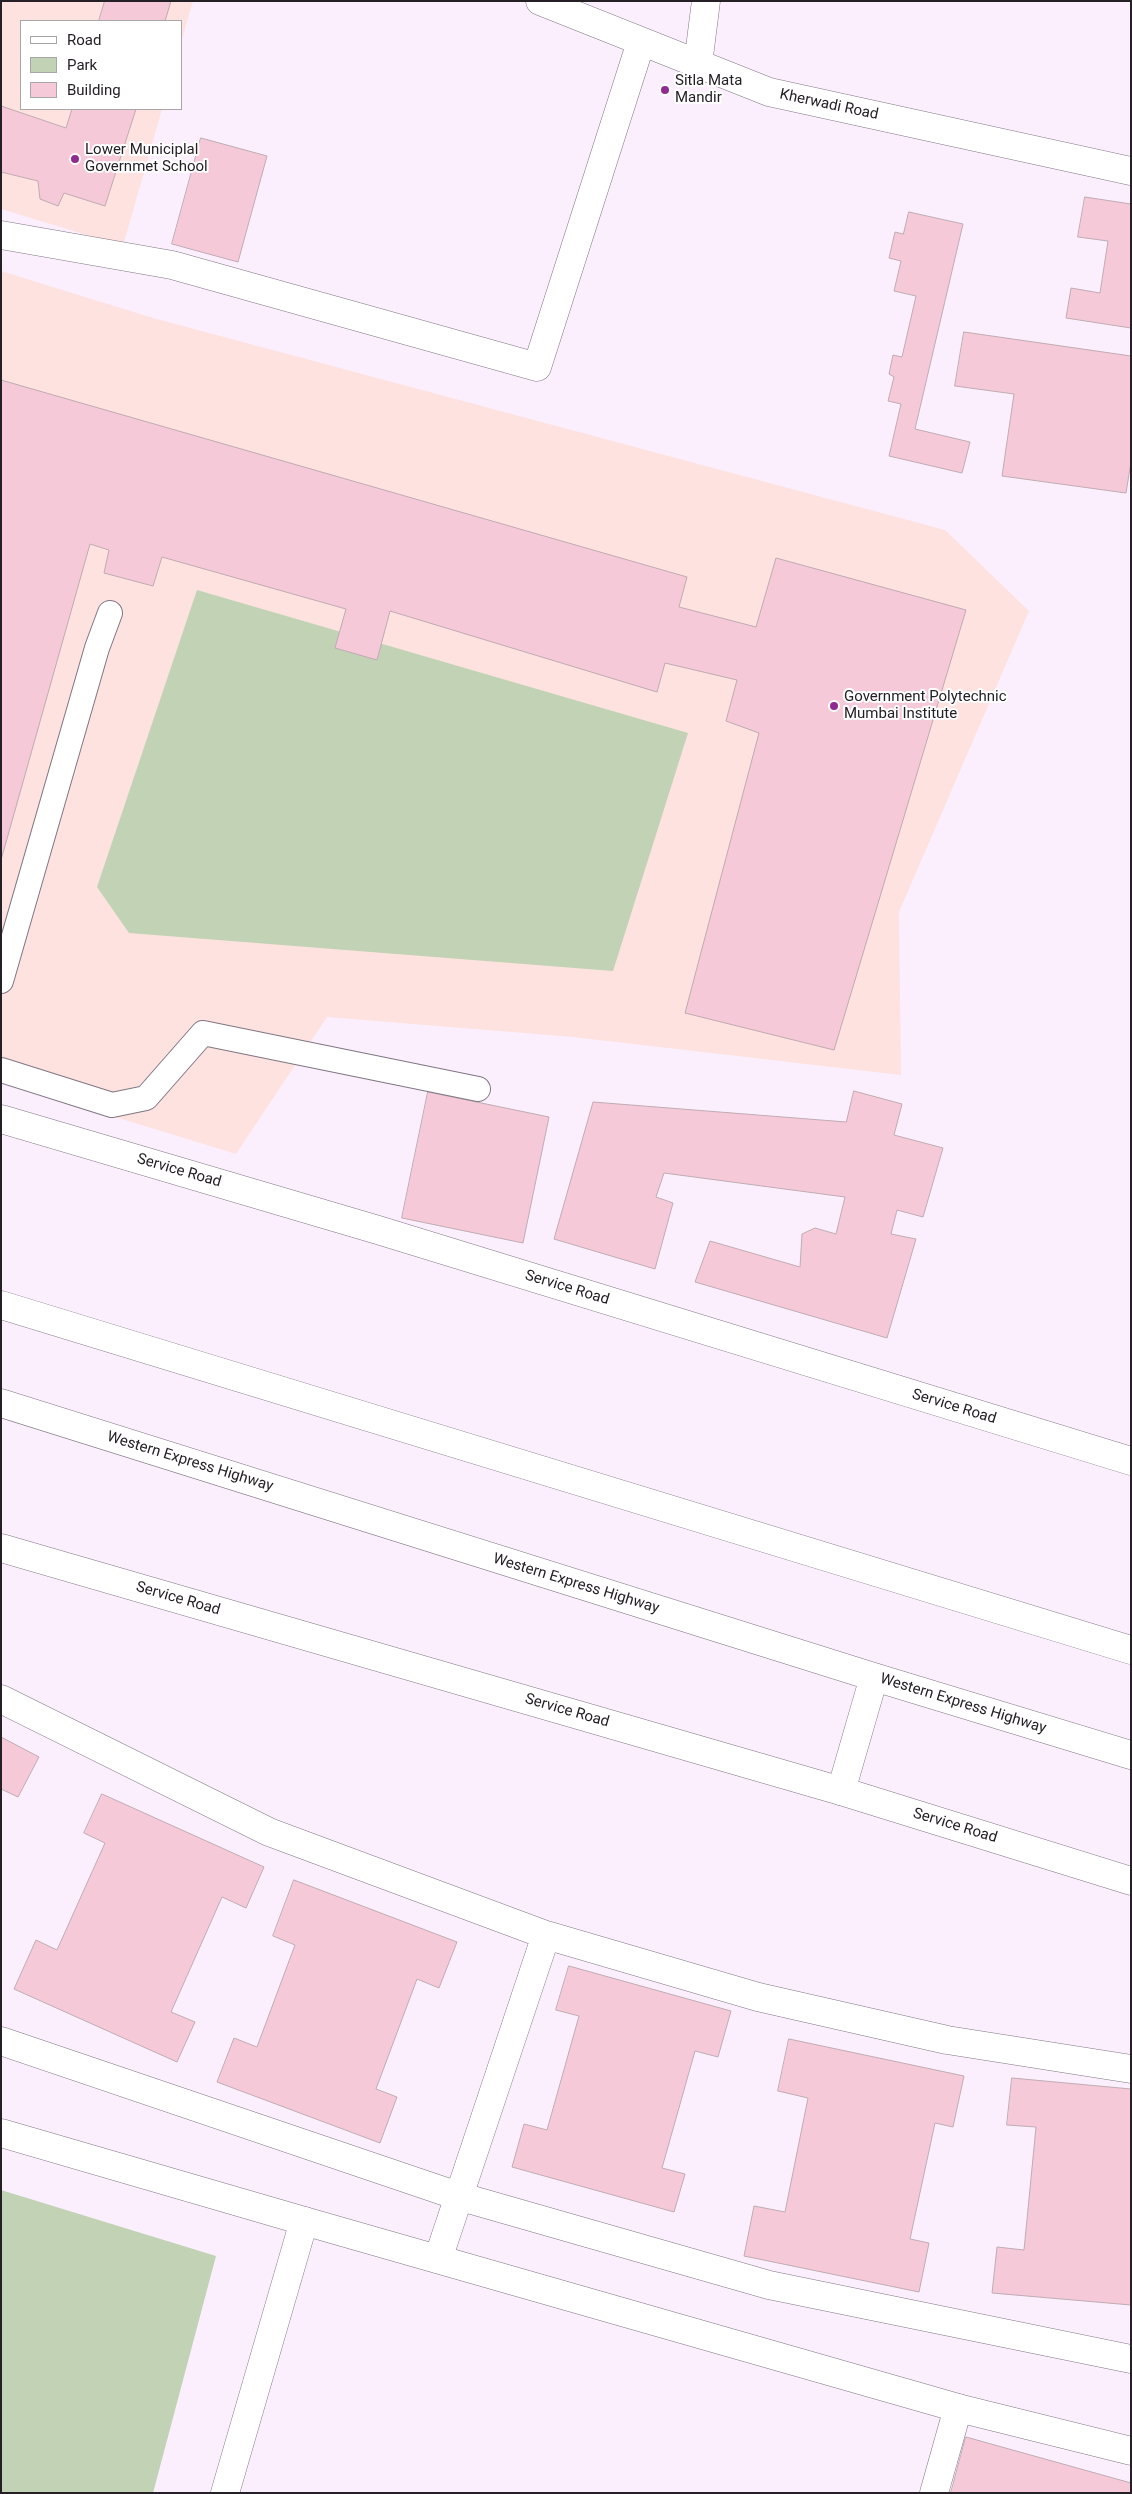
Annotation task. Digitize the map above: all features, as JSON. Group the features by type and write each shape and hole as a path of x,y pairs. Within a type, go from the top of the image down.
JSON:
{"main road":[{"name":"Kherwadi Road","path":"540,1 566,7 641,42 768,92 1131,171"},
{"path":"698,64 706,1"},
{"path":"1,235 172,266 537,366 641,42"},
{"name":"Service Road","path":"1,1119 387,1233 1131,1461"},
{"path":"1,1293 42,1318"},
{"path":"1,1305 1131,1650"},
{"name":"Western Express Highway","path":"8,1407 874,1677 1131,1754"},
{"name":"Service Road","path":"1,1548 841,1791 1131,1881"},
{"path":"841,1791 874,1677"},
{"path":"1,1699 269,1832 546,1936 758,1997 946,2040 1131,2069"},
{"path":"438,2259 546,1936"},
{"path":"1,2040 458,2196 769,2285 1131,2359"},
{"path":"1,2132 304,2221 958,2408 1131,2451"},
{"path":"225,2493 304,2221"},
{"path":"934,2493 958,2408"}],"lane":[{"path":"1,981 97,648 110,613"},
{"path":"1,1070 112,1105 146,1098 203,1034 478,1089"}],"shaded area":[{"name":"Lower Municiplal Governmet School","path":"1,1 193,1 182,40 182,20 20,20 20,110 162,110 123,246 1,209"},
{"path":"1,271 153,318 945,530 1029,611 899,912 901,1075 573,1037 327,1017 236,1154 1,1082"}],"green space":[{"path":"197,590 688,733 613,971 129,933 97,887"},
{"path":"1,2190 216,2256 153,2493 1,2493"}],"building":[{"path":"105,1 171,1 165,20 99,20"},
{"name":"Lower Municiplal Governmet School","path":"1,106 66,128 72,110 136,110 105,206 64,193 58,206 40,199 38,181 1,172"},
{"path":"201,138 267,156 238,262 172,244"},
{"path":"1085,197 1131,204 1131,328 1066,318 1071,288 1100,293 1108,241 1078,237"},
{"path":"909,212 963,224 915,429 970,442 962,473 889,456 901,404 888,401 894,377 889,374 893,355 902,357 916,296 894,291 901,261 889,258 895,232 903,234"},
{"path":"964,332 1131,356 1131,462 1126,493 1002,476 1014,394 955,386"},
{"name":"Government Polytechnic Mumbai Institute","path":"1,380 687,577 679,607 756,627 776,558 966,610 834,1050 685,1013 759,733 726,721 737,680 665,663 657,692 390,611 377,660 335,648 346,609 162,557 153,586 104,573 109,550 90,544 1,860"},
{"path":"854,1091 902,1104 894,1135 943,1148 923,1217 897,1210 891,1234 916,1239 887,1338 695,1282 710,1241 800,1267 802,1234 815,1228 836,1234 845,1197 664,1173 656,1197 673,1203 655,1269 554,1239 593,1102 846,1122"},
{"path":"428,1092 549,1117 523,1243 402,1218"},
{"path":"1,1737 39,1757 18,1797 1,1789"},
{"path":"102,1794 264,1867 246,1908 222,1897 171,2012 195,2022 177,2062 14,1989 36,1940 57,1950 105,1843 84,1833"},
{"path":"294,1880 457,1942 439,1988 417,1979 376,2089 397,2097 380,2143 217,2082 234,2038 257,2047 295,1945 273,1936"},
{"path":"569,1966 731,2011 718,2057 695,2051 662,2168 685,2174 674,2212 512,2167 524,2124 547,2130 579,2016 556,2010"},
{"path":"789,2039 964,2076 953,2127 935,2123 910,2239 929,2243 919,2292 744,2256 754,2206 785,2212 808,2098 778,2091"},
{"path":"1012,2078 1131,2089 1131,2305 992,2293 997,2247 1024,2250 1036,2127 1007,2125"},
{"path":"966,2437 1131,2483 1131,2493 951,2493"}],"place":[{"name":"Sitla Mata Mandir","path":"665,90"},
{"name":"Lower Municiplal Governmet School","path":"75,159"},
{"name":"Government Polytechnic Mumbai Institute","path":"834,706"}]}
